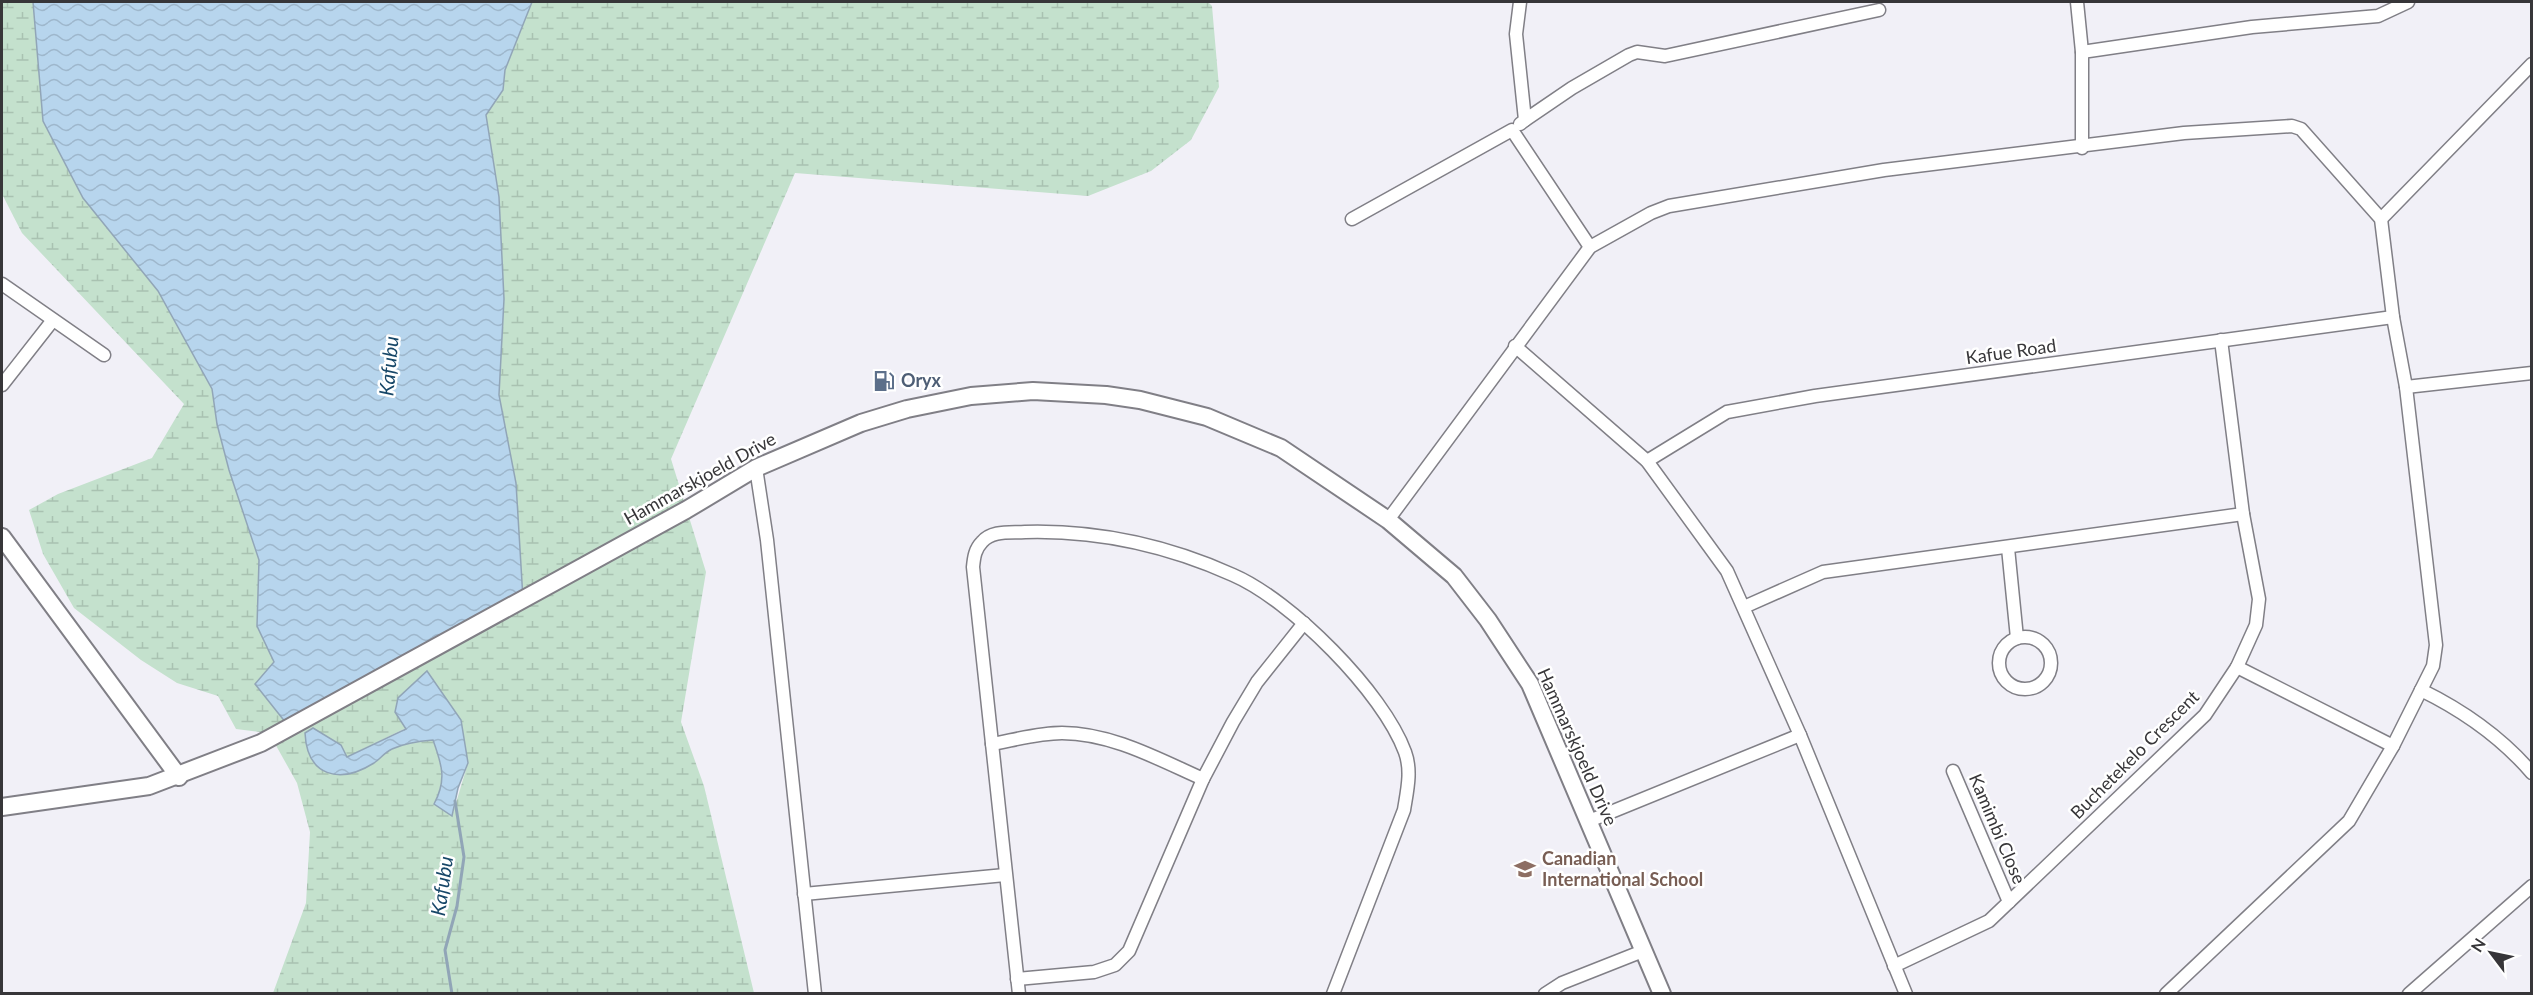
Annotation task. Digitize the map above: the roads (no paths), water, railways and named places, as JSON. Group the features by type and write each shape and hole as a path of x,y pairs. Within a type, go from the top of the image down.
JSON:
{"main road":[{"name":"Hammarskjoeld Drive","path":"2,807 149,786 179,777 270,738 686,510 756,468 861,423 907,409 971,396 1033,391 1106,395 1140,400 1207,417 1281,448 1388,520 1454,576 1488,620 1530,684 1662,993"},
{"path":"2,537 179,777"}],"street":[{"path":"1520,2 1516,34 1525,120"},
{"path":"2077,2 2082,52 2082,148"},
{"path":"2082,52 2252,27 2378,16 2408,2"},
{"path":"1352,219 1512,130 1572,88 1629,55 1637,52 1665,56 1880,10"},
{"path":"2381,219 2532,64"},
{"path":"1388,520 1590,247 1651,213 1669,206 1884,170 2082,148 2184,133 2292,126 2313,140 2381,219 2393,317 2406,387 2436,645 2433,666 2393,746 2349,822 2166,993"},
{"path":"1512,130 1590,247"},
{"path":"2,284 104,355"},
{"name":"Kafue Road","path":"1647,461 1727,412 1815,396 2393,317"},
{"path":"2,386 53,320"},
{"name":"Buchetekelo Crescent","path":"1894,966 1970,933 1989,921 2205,716 2237,668 2256,626 2259,599 2243,514 2221,340"},
{"path":"1515,346 1647,461 1727,572 1800,735 1906,993"},
{"path":"2406,387 2532,373"},
{"path":"756,468 767,540 815,993"},
{"path":"1744,607 1823,572 1918,557 2008,548 2243,514"},
{"path":"1019,993 974,567 975,552 983,540 996,533 1061,531 1101,534 1170,551 1234,575 1304,623 1355,675 1385,716 1405,752 1409,778 1404,810 1332,993"},
{"path":"2008,548 2017,638"},
{"path":"1017,979 1094,972 1115,965 1129,951 1203,778 1257,682 1304,623"},
{"path":"2028,637 2040,641 2048,649 2051,661 2050,672 2043,682 2033,688 2021,690 2010,686 2002,677 1998,666 2000,654 2006,644 2017,638 2028,637"},
{"path":"2237,668 2393,746"},
{"path":"2421,690 2480,724 2512,750 2532,773"},
{"path":"992,744 1059,733 1090,734 1130,747 1203,778"},
{"path":"1589,821 1800,735"},
{"name":"Kamimbi Close","path":"1953,771 2009,902"},
{"path":"804,894 1005,875"},
{"path":"2409,993 2532,886"},
{"path":"1545,993 1562,983 1643,951"}],"water":[{"path":"33,2 532,2 505,70 503,90 486,115 499,197 504,299 499,395 516,483 523,599 290,728 255,684 274,662 257,626 259,560 229,470 217,424 212,389 158,291 83,198 43,121"},
{"path":"427,671 461,720 468,763 458,788 452,816 434,804 441,787 442,772 433,740 397,747 361,770 337,775 318,767 307,748 305,733 313,728 341,745 347,757 406,729 395,712 398,698"}],"waterway":[{"name":"Kafubu","path":"452,994 445,950 457,906 464,857 455,801"}],"place":[{"name":"Oryx","path":"884,381"},
{"name":"Canadian International School","path":"1525,869"}]}
